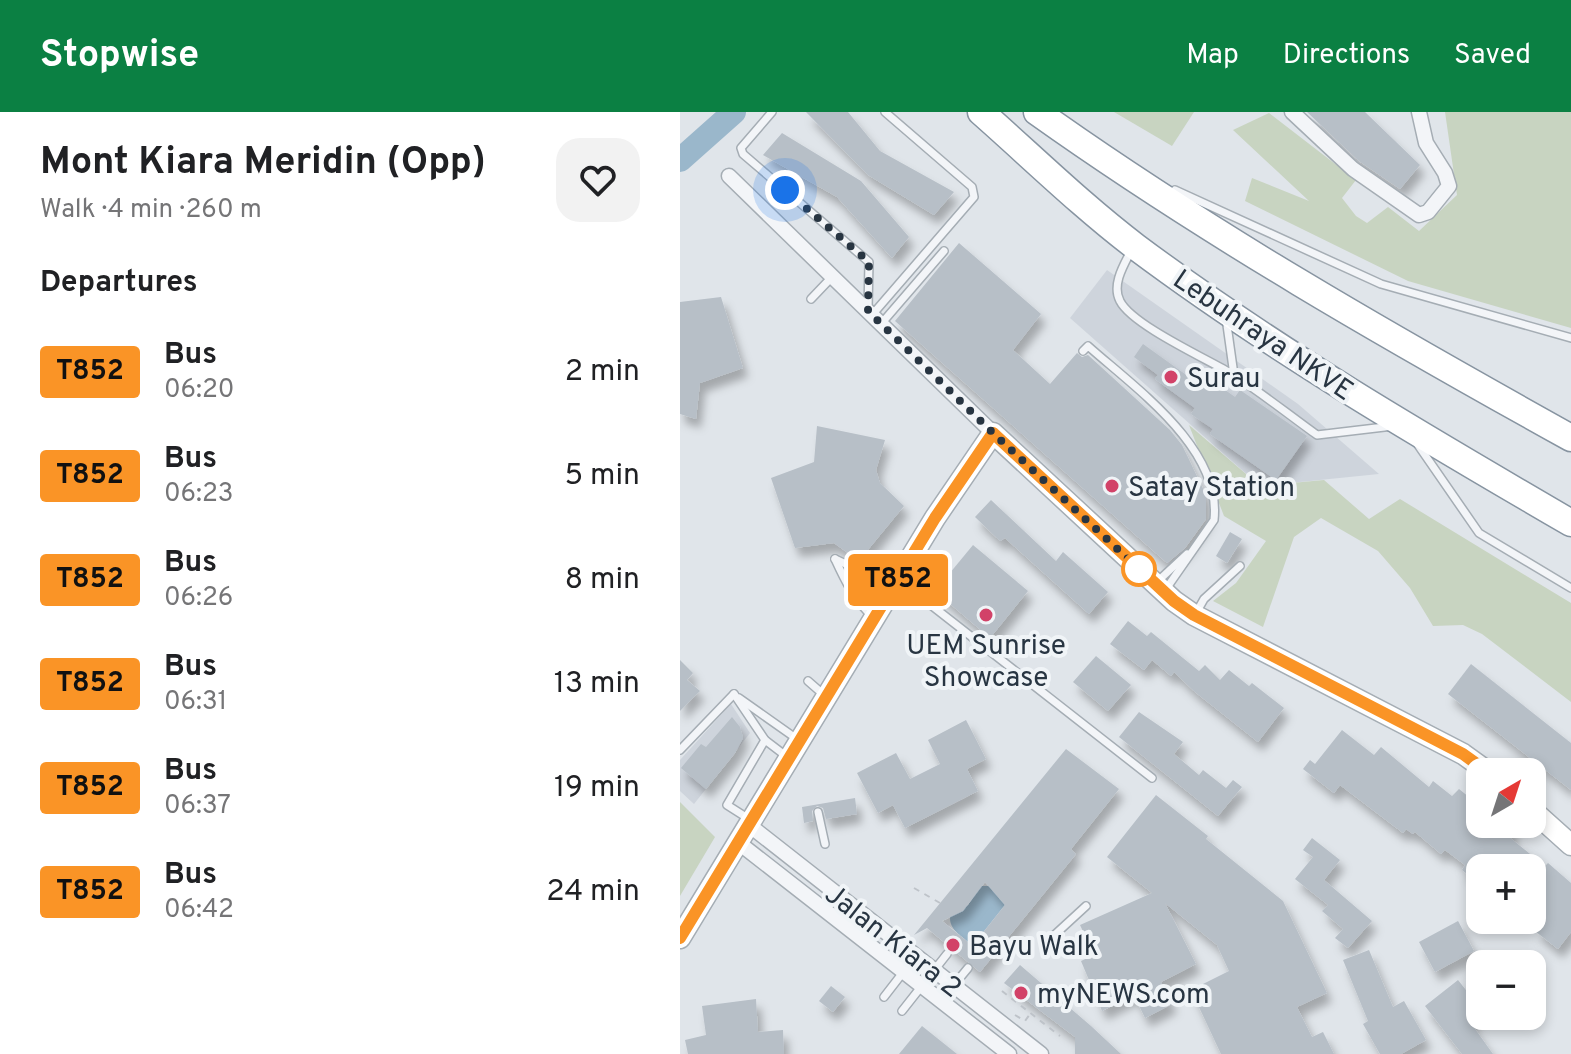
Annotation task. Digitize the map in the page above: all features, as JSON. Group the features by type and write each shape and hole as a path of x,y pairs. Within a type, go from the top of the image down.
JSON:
{"highway":[{"name":"Lebuhraya NKVE","path":"981,112 1134,245 1225,311 1403,424 1571,523"},
{"path":"1037,112 1103,159 1262,260 1571,438"}],"main road":[{"path":"680,938 956,485 993,433 1160,588 1194,615 1469,758"},
{"path":"1546,823 1571,845"}],"street":[{"path":"1292,112 1353,169 1419,215 1428,212 1449,186 1445,173 1426,143 1419,112"},
{"path":"729,176 993,433"},
{"name":"Jalan Kiara 2","path":"747,830 812,875 1041,1054"},
{"name":"Jalan Kiara 2","path":"747,830 800,889 1009,1054"}],"lane":[{"path":"772,112 741,148 743,154 869,262 873,317"},
{"path":"873,317 974,197 972,187 885,112"},
{"path":"1103,159 1381,284 1571,338"},
{"path":"1134,245 1117,287 1120,301 1140,321 1234,375 1317,435 1403,424 1479,533 1571,588"},
{"path":"873,317 944,251"},
{"path":"811,299 832,277"},
{"path":"1225,311 1234,375"},
{"path":"1083,351 1088,346 1184,434 1203,469 1214,520 1160,588"},
{"path":"874,618 846,584 835,559 894,586 1152,778"},
{"path":"1194,615 1204,599 1240,566"},
{"path":"808,681 826,697"},
{"path":"734,694 765,740 795,750"},
{"path":"680,750 734,694"},
{"path":"734,694 795,750"},
{"path":"747,830 727,805 765,740"},
{"path":"818,812 825,844"},
{"path":"800,889 812,875"},
{"path":"1049,940 1086,906"},
{"path":"902,1011 947,954"},
{"path":"884,997 915,957"},
{"path":"953,986 968,968"}],"path":[{"path":"914,888 940,903"},
{"path":"1002,991 1060,1036"},
{"path":"1010,1008 1015,1001"},
{"path":"1012,1019 1015,1014 1025,1021 1030,1013"},
{"path":"1034,1023 1037,1019"}],"shaded area":[{"path":"1107,270 1298,404 1379,474 1260,486 1070,318"},
{"path":"731,704 750,733 694,804 680,791 680,760"}],"green space":[{"path":"1114,112 1194,112 1172,146"},
{"path":"1445,112 1571,112 1571,328 1408,281 1245,201 1252,178 1309,201 1233,130 1269,113 1356,180 1342,198 1356,216 1367,223 1388,207 1419,231 1457,195"},
{"path":"1189,425 1260,486 1324,480 1369,519 1400,499 1571,603 1571,702 1482,634 1463,625 1433,626 1410,588 1378,551 1321,518 1294,537 1263,627 1213,601 1236,583 1266,541 1224,516"},
{"path":"680,802 715,837 680,896"}],"water":[{"path":"981,886 989,886 1005,905 977,940 968,942 953,927 950,915 968,905"}],"building":[{"path":"806,112 848,112 880,151 954,192 934,215 868,175"},
{"path":"1307,112 1365,112 1420,165 1400,189 1359,161"},
{"path":"782,133 861,181 909,237 892,258 837,197 763,155"},
{"path":"959,243 1041,314 1013,350 1050,384 1077,353 1082,357 1088,355 1170,430 1182,445 1206,495 1206,519 1185,548 1167,563 895,321"},
{"path":"721,297 743,368 700,383 696,419 680,414 680,302"},
{"path":"1143,344 1189,377 1195,369 1235,397 1240,390 1307,436 1276,480 1210,434 1213,429 1191,414 1195,408 1155,379 1158,375 1134,357"},
{"path":"817,426 885,440 876,470 880,483 904,506 862,557 848,553 834,543 795,548 771,478 814,462"},
{"path":"991,500 1056,561 1063,552 1108,592 1089,614 1005,538 1000,541 975,517"},
{"path":"1230,532 1242,539 1227,563 1216,556"},
{"name":"UEM Sunrise Showcase","path":"973,545 1028,591 990,638 935,591"},
{"path":"1128,621 1147,636 1151,632 1199,671 1205,665 1220,680 1229,670 1284,708 1258,742 1174,672 1171,676 1152,660 1144,670 1110,644"},
{"path":"1096,656 1131,685 1108,711 1073,682"},
{"path":"680,660 693,673 687,680 700,691 680,711"},
{"path":"1471,664 1571,743 1571,790 1546,770 1546,758 1530,758 1448,694"},
{"path":"1139,712 1183,742 1174,754 1199,775 1203,770 1226,788 1233,780 1242,787 1218,816 1119,737"},
{"path":"732,717 740,727 743,738 706,789 681,768 701,744 706,747"},
{"path":"966,720 986,759 967,769 978,791 905,828 893,805 878,813 857,773 896,753 910,779 940,764 928,740"},
{"path":"1342,730 1374,755 1381,747 1429,787 1433,781 1452,796 1459,789 1466,795 1466,838 1510,838 1530,854 1466,854 1466,873 1462,870 1465,865 1445,850 1441,854 1415,832 1413,834 1406,829 1403,833 1340,785 1334,793 1303,769 1310,760 1315,764"},
{"path":"1066,749 1119,789 1071,849 1076,854 980,972 927,928 914,935","holes":["985,882 1005,905 977,940 968,942 942,921 963,911"]},
{"path":"1156,795 1283,901 1327,993 1297,1007 1312,1037 1323,1032 1334,1054 1221,1054 1191,990 1229,971 1217,945 1165,903 1196,964 1161,982 1172,1004 1145,1018 1134,995 1102,1011 1081,961 1094,955 1080,925 1152,893 1107,857"},
{"path":"855,798 857,814 826,819 823,808 817,806 812,811 813,821 804,823 802,807"},
{"path":"1312,838 1340,860 1324,880 1372,921 1348,948 1335,938 1343,929 1322,911 1328,905 1295,879 1313,857 1303,850"},
{"path":"1548,863 1571,883 1571,932 1558,949 1539,934 1546,934"},
{"path":"1458,921 1473,950 1466,950 1466,955 1435,972 1419,942"},
{"path":"1369,950 1393,1007 1404,1001 1426,1040 1401,1054 1380,1054 1363,1024 1368,1021 1343,960"},
{"path":"1020,965 1121,1054 1075,1054 1075,1037 1004,983"},
{"path":"1458,980 1466,990 1466,1030 1476,1030 1493,1054 1462,1054 1425,1006"},
{"path":"831,986 845,997 833,1012 819,1001"},
{"path":"756,999 758,1032 783,1030 784,1054 688,1054 685,1040 706,1035 702,1006"},
{"path":"922,1026 957,1054 899,1054"}],"waterway":[{"path":"680,160 734,112"}],"bus line":[{"name":"T852","path":"680,938 935,518 993,433 1174,601 1194,615 1470,758"}],"place":[{"name":"Surau","path":"1171,377"},
{"name":"Satay Station","path":"1112,486"},
{"name":"UEM Sunrise Showcase","path":"986,615"},
{"name":"Bayu Walk","path":"953,945"},
{"name":"myNEWS.com","path":"1021,993"}],"route":[{"path":"785,190 869,262 868,311 1139,569"}]}
